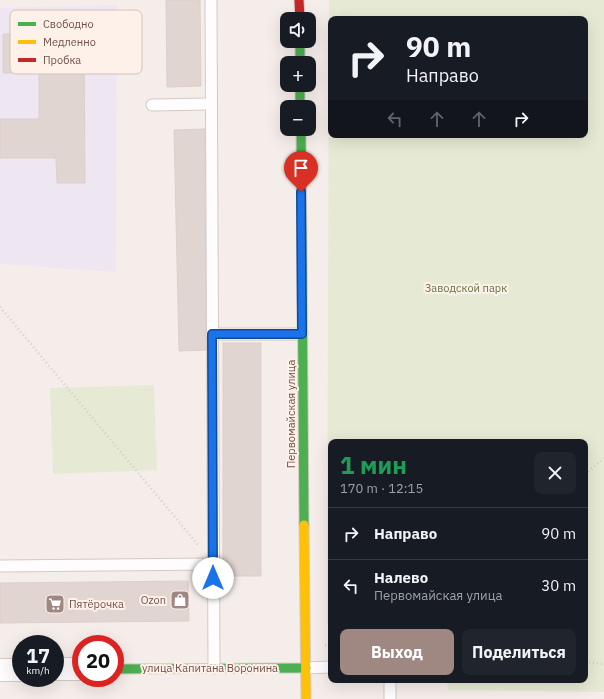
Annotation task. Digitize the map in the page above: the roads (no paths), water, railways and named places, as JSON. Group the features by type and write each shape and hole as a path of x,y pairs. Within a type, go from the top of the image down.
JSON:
{"street":[{"path":"300,0 300,12"},
{"name":"Первомайская улица","path":"301,136 306,699"},
{"name":"улица Капитана Воронина","path":"124,669 306,668"},
{"path":"0,670 12,670"}],"lane":[{"path":"211,0 214,668"},
{"path":"152,105 211,104"},
{"path":"212,334 302,334"},
{"path":"0,566 213,564"},
{"path":"306,668 328,667"},
{"path":"390,683 390,699"}],"place":[{"name":"Ozon","path":"180,600"},
{"name":"Пятёрочка","path":"55,604"}],"park label":[{"name":"Заводской парк","path":"466,288"}]}
